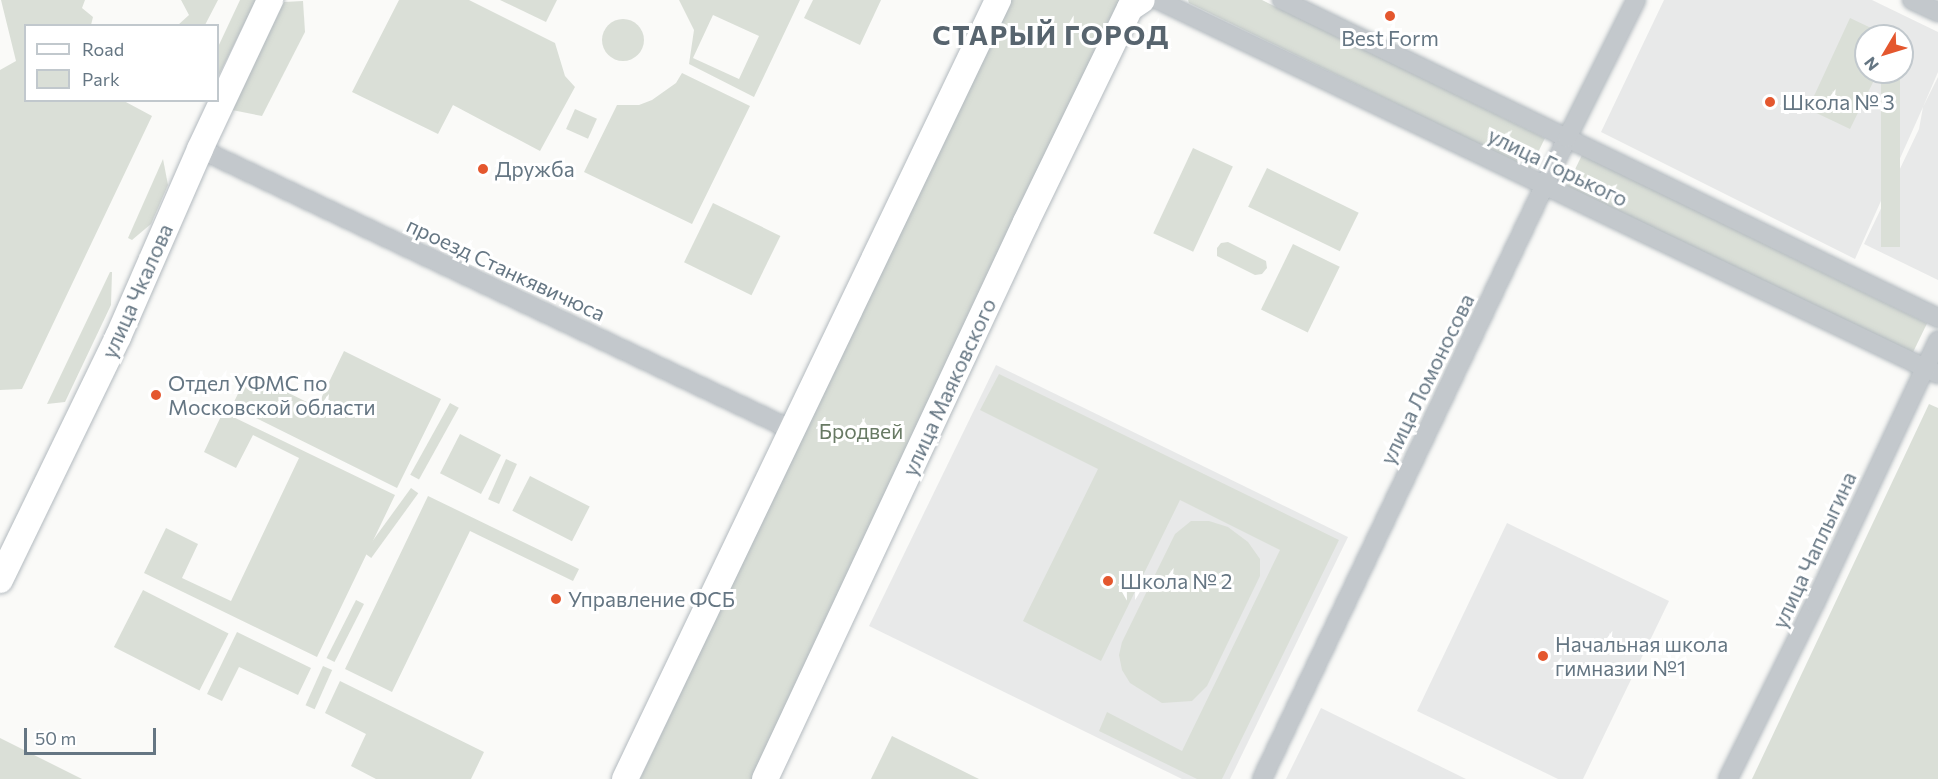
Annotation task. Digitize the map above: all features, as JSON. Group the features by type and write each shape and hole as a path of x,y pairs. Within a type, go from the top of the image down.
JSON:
{"street":[{"name":"улица Чкалова","path":"0,580 118,337 200,149 270,0"},
{"path":"625,779 998,0"},
{"name":"улица Маяковского","path":"765,779 1026,222 1130,9 1142,0"},
{"name":"улица Горького","path":"1158,0 1932,371"},
{"name":"улица Горького","path":"1282,0 1938,318"},
{"name":"улица Ломоносова","path":"1262,779 1567,138 1636,0"},
{"path":"1912,0 1938,12"},
{"name":"проезд Станкявичюса","path":"200,149 792,430"},
{"name":"улица Чаплыгина","path":"1728,779 1932,371 1938,340"}],"shaded area":[{"name":"Школа № 3","path":"1664,0 1872,0 1938,32 1938,72 1855,259 1601,132"},
{"path":"1938,77 1938,280 1864,244 1919,129 1923,107"},
{"name":"Школа № 2","path":"996,365 1348,537 1230,779 1182,779 869,626"},
{"name":"Начальная школа гимназии №1","path":"1507,523 1669,601 1583,779 1558,779 1417,711"},
{"path":"1321,708 1466,779 1286,779"}],"green space":[{"path":"1,0 85,0 82,8 93,17 91,24 24,24 24,102 126,102 152,116 22,389 0,390 0,70 16,61"},
{"path":"181,0 218,0 206,24 179,24 189,15"},
{"path":"240,0 256,0 219,75 219,45"},
{"path":"399,0 469,0 555,43 565,76 575,87 540,151 453,105 438,134 352,92"},
{"path":"500,0 557,0 546,22"},
{"path":"679,0 800,0 754,97 689,64 694,30","holes":["713,15 759,36 739,79 693,58"]},
{"path":"813,0 881,0 860,45 804,18"},
{"name":"Бродвей","path":"1009,0 1127,0 753,779 640,779"},
{"path":"1188,0 1262,0 1545,138 1530,169 1189,3"},
{"path":"303,1 305,32 262,116 232,110 284,2"},
{"path":"1850,18 1863,24 1854,24 1854,84 1872,84 1850,129 1808,109"},
{"path":"623,19 638,25 644,40 638,55 623,61 608,55 602,40 608,25"},
{"path":"682,73 750,106 692,224 584,172 617,105 639,105 652,100 676,83"},
{"path":"1881,84 1900,84 1900,247 1881,247"},
{"path":"575,109 597,119 588,139 566,129"},
{"path":"1193,148 1233,167 1193,252 1153,233"},
{"path":"1582,155 1927,323 1912,355 1567,186"},
{"path":"163,159 168,185 151,224 132,240 128,238"},
{"path":"1267,168 1359,213 1340,251 1248,207"},
{"path":"713,203 780,236 751,295 684,262"},
{"path":"1228,242 1266,261 1267,268 1262,274 1255,275 1217,256 1217,248 1221,243"},
{"path":"1293,244 1340,267 1308,332 1261,310"},
{"path":"112,272 111,305 65,402 47,404"},
{"path":"344,351 441,399 397,488 232,406 248,373 317,407"},
{"path":"999,374 1339,540 1222,779 1197,779 1099,731 1107,712 1182,751 1280,550 1180,500 1101,661 1023,621 1098,469 980,410"},
{"path":"450,403 459,408 419,480 410,475"},
{"path":"1929,404 1938,408 1938,779 1752,779"},
{"path":"223,412 395,495 317,657 144,573 166,528 198,544 182,578 231,601 299,458 253,435 236,468 204,452"},
{"path":"460,434 501,455 481,494 440,473"},
{"path":"506,459 517,464 499,504 488,499"},
{"path":"530,476 590,506 572,541 512,511"},
{"path":"411,488 418,493 371,558 364,553"},
{"path":"428,496 579,569 573,581 470,531 392,692 345,669"},
{"path":"1191,521 1209,521 1228,527 1248,542 1260,559 1260,576 1207,686 1192,701 1162,703 1130,683 1122,670 1119,655 1122,642 1175,534"},
{"path":"143,590 229,634 199,691 114,647"},
{"path":"356,600 364,604 335,662 326,658"},
{"path":"237,632 311,668 298,695 239,667 222,701 207,694"},
{"path":"323,666 332,670 315,709 306,705"},
{"path":"340,681 484,752 471,779 376,779 351,766 366,734 325,713"},
{"path":"892,736 979,779 871,779"},
{"path":"0,738 82,779 0,779"}],"place":[{"name":"Best Form","path":"1390,16"},
{"name":"Школа № 3","path":"1770,102"},
{"name":"Дружба","path":"483,169"},
{"name":"Отдел УФМС по Московской области","path":"156,395"},
{"name":"Школа № 2","path":"1108,581"},
{"name":"Управление ФСБ","path":"556,599"},
{"name":"Начальная школа гимназии №1","path":"1543,656"}],"district":[{"name":"СТАРЫЙ ГОРОД","path":"1051,35"}]}
